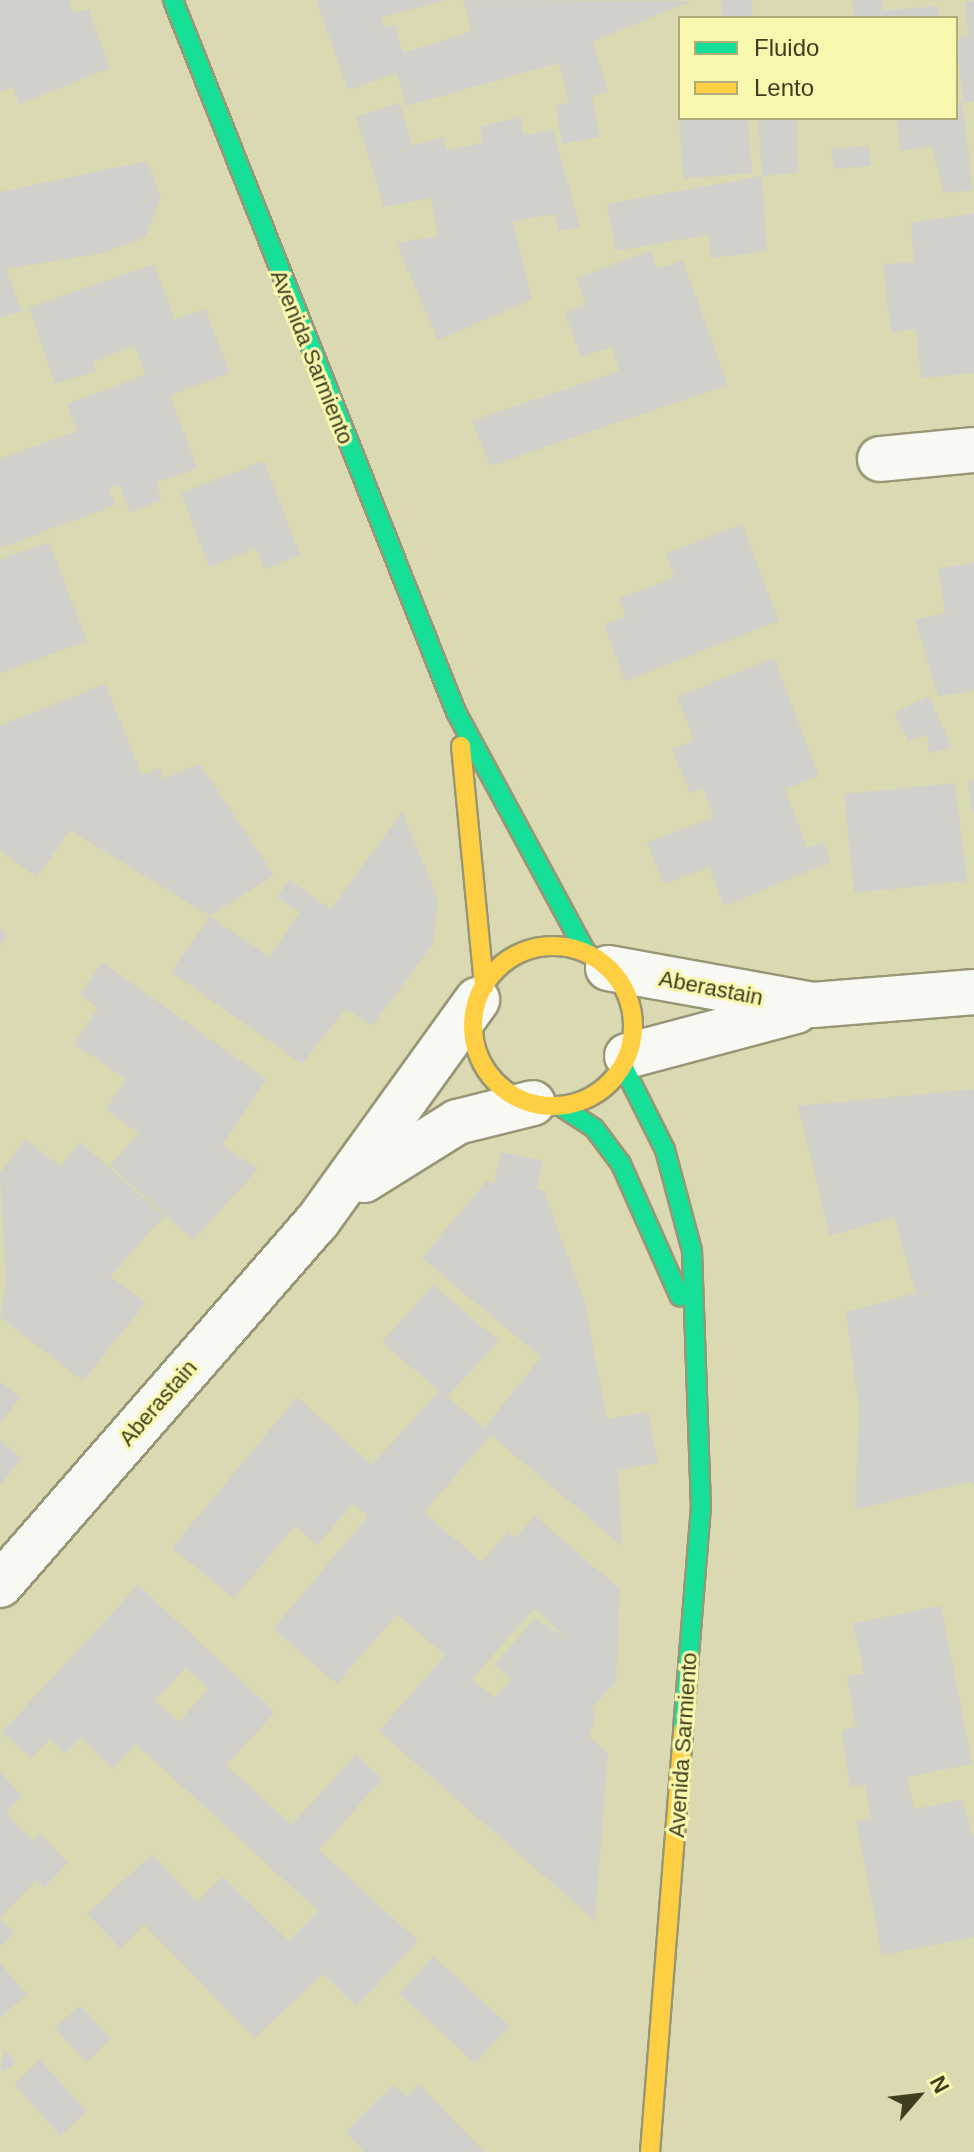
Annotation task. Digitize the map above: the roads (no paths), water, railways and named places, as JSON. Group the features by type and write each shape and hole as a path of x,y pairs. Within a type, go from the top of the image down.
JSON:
{"street":[{"name":"Avenida Sarmiento","path":"173,0 456,712 597,960"},
{"path":"880,459 974,450"},
{"name":"Avenida Sarmiento","path":"456,712 480,993"},
{"path":"533,948 597,960 633,1014 625,1061 607,1086 546,1105 490,1075 473,1027 480,993 509,958 533,948"},
{"name":"Aberastain","path":"597,960 813,1005"},
{"name":"Aberastain","path":"625,1061 813,1005 974,992"},
{"name":"Aberastain","path":"0,1585 317,1222 480,993"},
{"name":"Avenida Sarmiento","path":"625,1061 665,1150 682,1204 695,1337 701,1506 650,2152"},
{"name":"Avenida Sarmiento","path":"546,1105 594,1128 621,1164 695,1337"},
{"name":"Aberastain","path":"317,1222 436,1132 484,1111 546,1105"}]}
